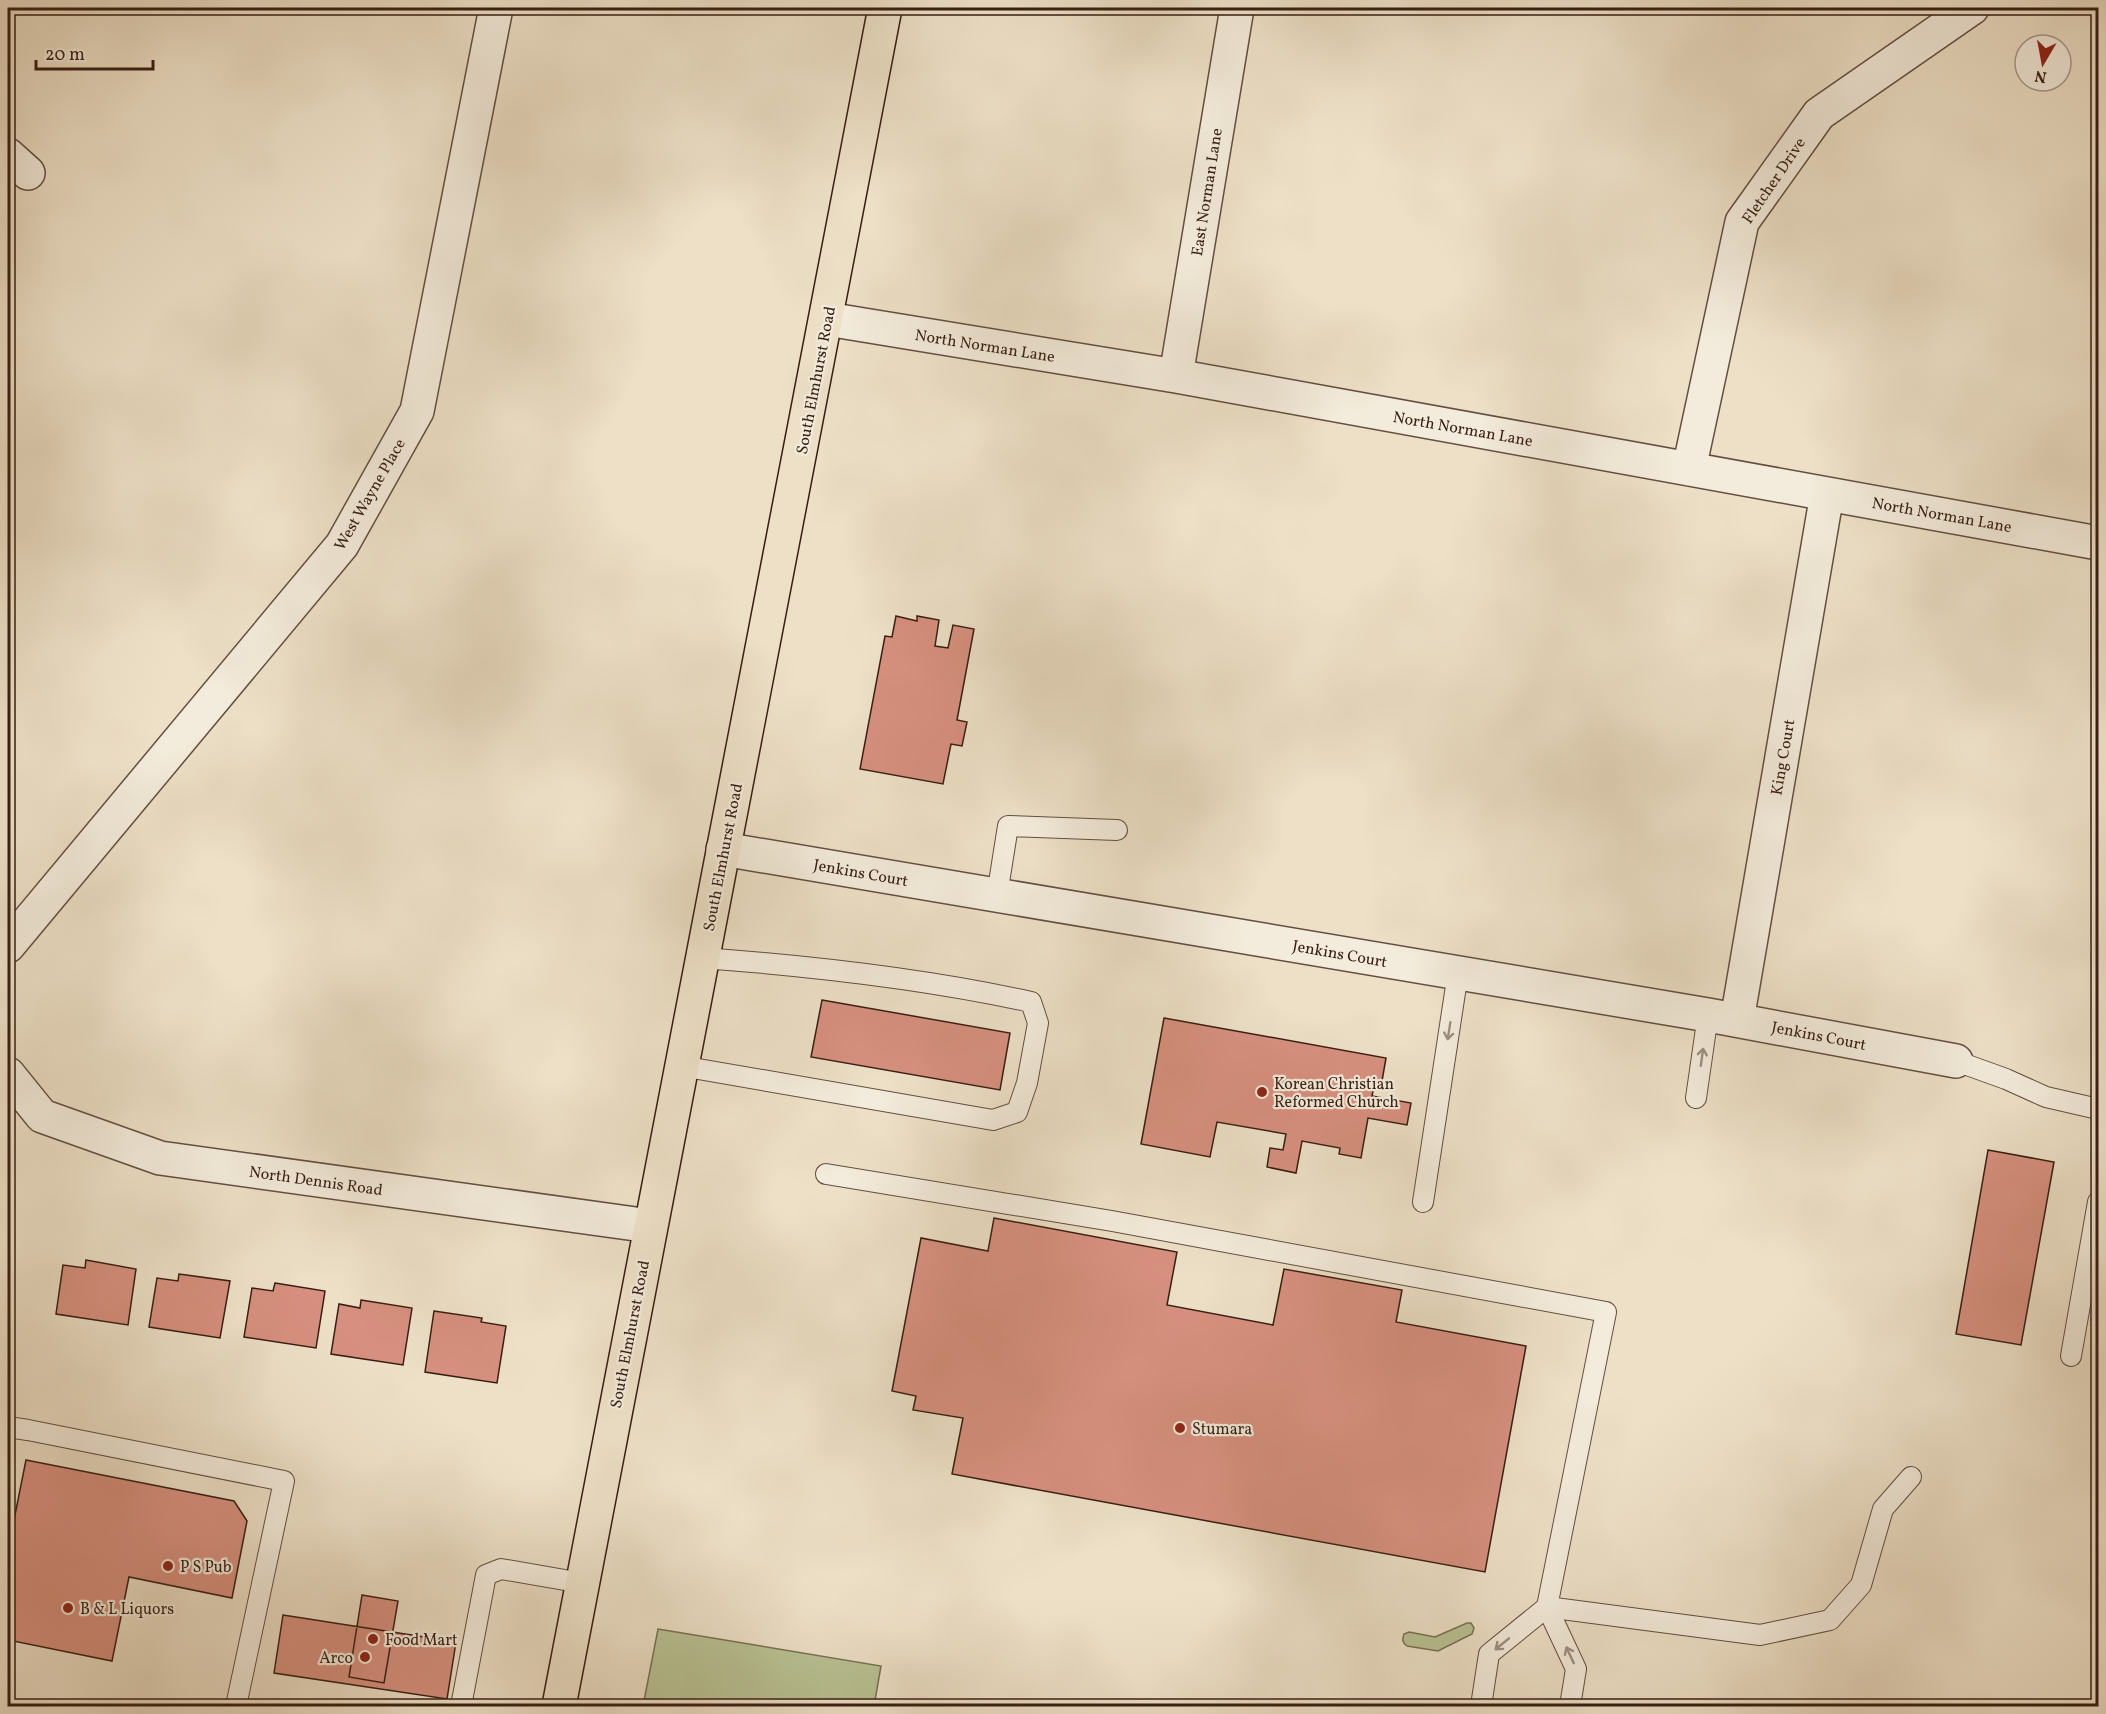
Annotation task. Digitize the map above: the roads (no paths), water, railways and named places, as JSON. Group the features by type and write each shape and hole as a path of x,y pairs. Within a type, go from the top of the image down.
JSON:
{"main road":[{"name":"South Elmhurst Road","path":"559,1707 885,8"}],"street":[{"name":"West Wayne Place","path":"8,946 342,545 417,411 496,8"},
{"name":"East Norman Lane","path":"1176,376 1237,8"},
{"name":"Fletcher Drive","path":"1689,469 1742,222 1819,114 1972,8"},
{"name":"North Norman Lane","path":"827,319 1176,376 2098,543"},
{"name":"King Court","path":"1722,1017 1827,494"},
{"name":"Jenkins Court","path":"723,849 1722,1017 1956,1061"},
{"name":"North Dennis Road","path":"8,1074 42,1116 160,1158 650,1226"}],"lane":[{"path":"997,895 1008,826 1118,830"},
{"path":"681,1066 993,1120 1017,1112 1027,1083 1038,1023 1031,1002 968,988 806,965 702,958"},
{"path":"1422,1202 1458,973"},
{"path":"1696,1098 1722,1017"},
{"path":"1956,1061 2006,1079 2046,1097 2098,1109"},
{"path":"826,1174 1112,1221 1606,1312 1547,1607 1576,1669 1570,1707"},
{"path":"2071,1356 2098,1202"},
{"path":"8,1427 284,1481 236,1707"},
{"path":"1481,1707 1489,1654 1547,1607 1760,1635 1830,1620 1862,1586 1883,1509 1911,1477"},
{"path":"461,1707 486,1575 501,1569 582,1583"}],"place":[{"name":"Korean Christian Reformed Church","path":"1262,1092"},
{"name":"Stumara","path":"1180,1428"},
{"name":"P S Pub","path":"168,1566"},
{"name":"B & L Liquors","path":"68,1608"},
{"name":"Food Mart","path":"373,1639"},
{"name":"Arco","path":"365,1657"}]}
